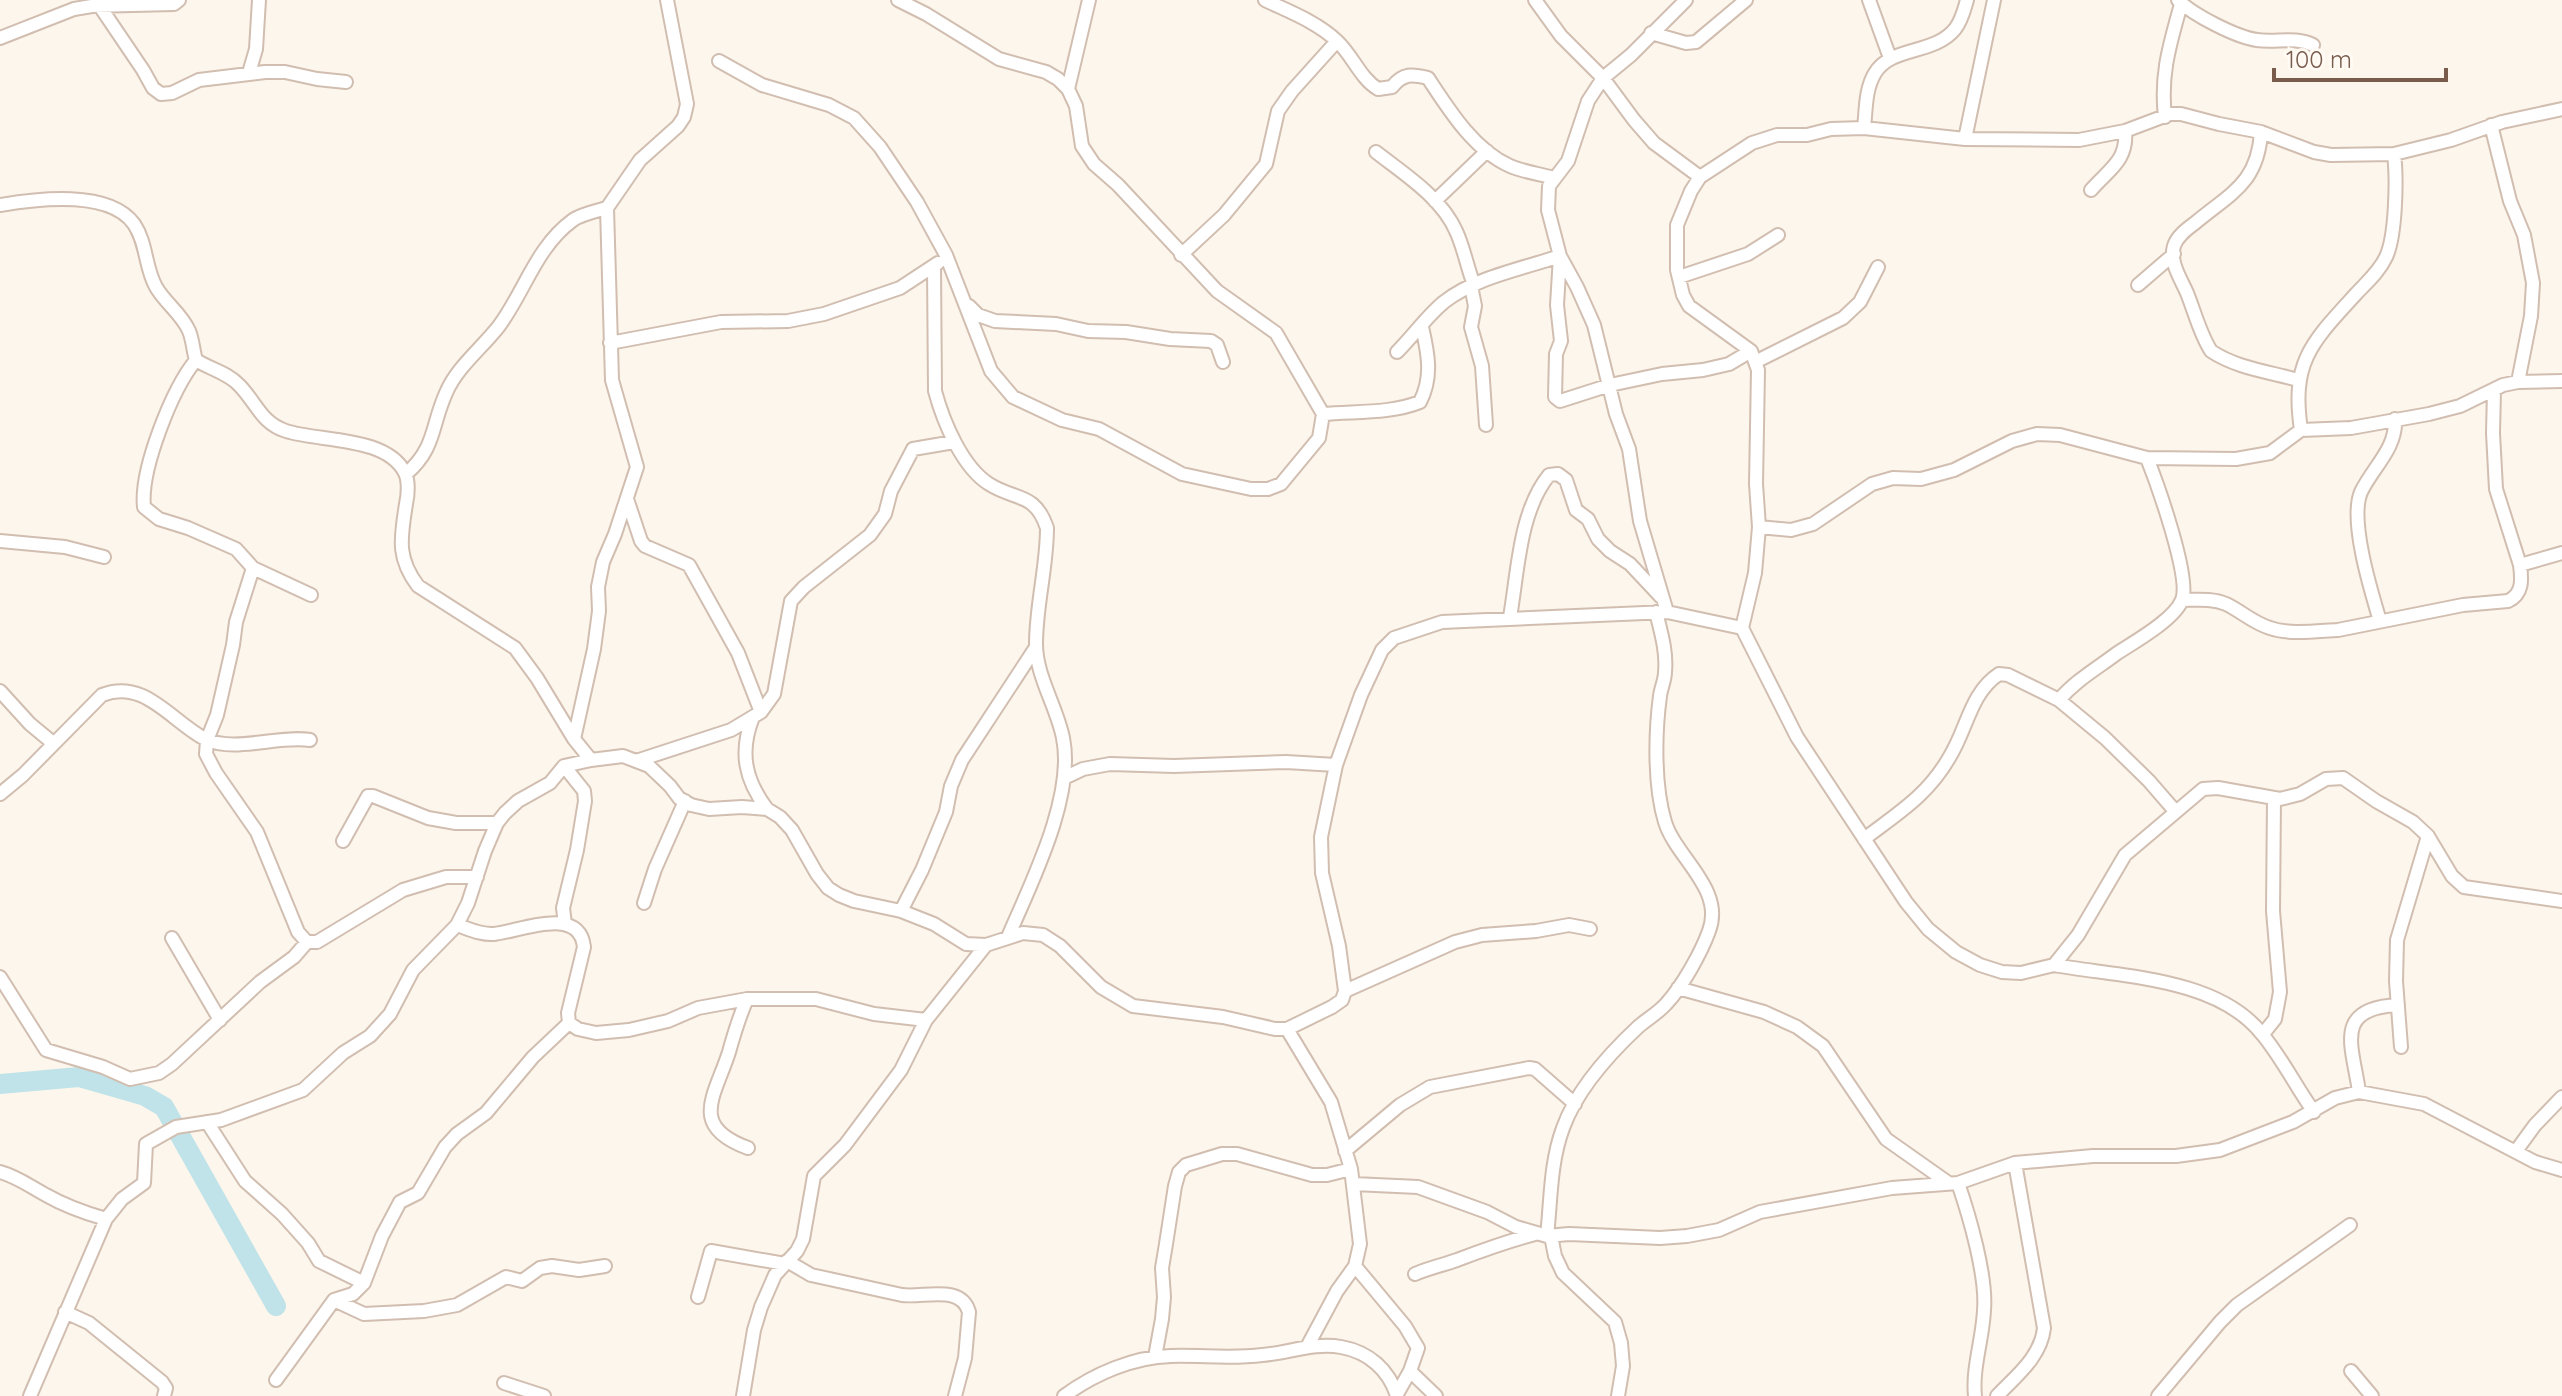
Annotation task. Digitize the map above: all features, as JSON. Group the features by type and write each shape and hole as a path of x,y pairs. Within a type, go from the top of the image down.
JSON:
{"street":[{"path":"0,38 93,4 174,4 179,0"},
{"path":"249,73 256,49 259,0"},
{"path":"574,739 594,649 599,611 598,587 603,562 637,467 612,380 607,208 640,160 684,117 687,104 667,0"},
{"path":"719,61 762,85 829,105 854,118 880,147 910,191 946,255 991,371 1013,397 1062,420 1099,429 1182,474 1251,489 1268,489 1281,484 1319,438 1323,414 1276,333 1217,291 1118,185 1094,164 1082,146 1076,106 1068,89 1046,72 999,59 898,0"},
{"path":"926,14 931,0"},
{"path":"1068,89 1089,0"},
{"path":"1265,0 1303,18 1337,41 1369,83 1378,89 1392,87 1406,75 1428,78 1451,113 1487,151 1511,166 1554,178"},
{"path":"1535,0 1561,36 1603,78 1654,143 1700,177"},
{"path":"1618,1396 1623,1366 1615,1322 1563,1273 1544,1235 1552,1173 1563,1126 1575,1104 1607,1058 1666,1005 1678,988 1712,919 1709,899 1700,878 1666,826 1657,770 1660,697 1665,673 1662,608 1640,521 1629,449 1616,414 1594,325 1560,256 1548,210 1549,186 1568,161 1580,119 1603,78 1631,55 1686,0"},
{"path":"1651,33 1686,43 1696,42 1746,0"},
{"path":"1869,0 1890,58"},
{"path":"1864,128 1870,84 1876,70 1890,58 1922,50 1954,31 1967,0"},
{"path":"1965,139 1994,0"},
{"path":"2165,117 2162,93 2165,59 2180,2 2248,38 2305,41 2313,45"},
{"path":"93,4 153,88 161,94 172,93 199,80 249,73 285,72 346,82"},
{"path":"1181,255 1224,215 1261,171 1270,154 1278,111 1337,41"},
{"path":"2314,1112 2263,1034 2248,1019 2225,1004 2194,990 2054,965 2021,973 2002,972 1980,965 1956,952 1928,929 1906,902 1797,737 1742,628 1755,573 1759,527 1756,484 1758,370 1753,356 1689,306 1679,277 1677,225 1700,177 1752,143 1765,138 1807,135 1831,129 1864,128 1965,139 2079,140 2125,131 2170,114 2261,132 2314,152 2331,155 2394,154 2451,140 2491,125 2562,109"},
{"path":"2491,125 2510,201 2524,235 2533,283 2531,316 2518,382"},
{"path":"2091,190 2120,160 2124,151 2125,131"},
{"path":"2261,132 2260,149 2247,180 2181,234 2174,246 2175,265 2211,351 2244,366 2298,380"},
{"path":"1435,201 1487,151"},
{"path":"1376,152 1435,201 1455,228 1472,285 1475,306 1471,327 1482,366 1486,425"},
{"path":"2301,430 2297,399 2302,364 2333,319 2380,268 2388,255 2397,180 2394,154"},
{"path":"0,205 65,198 88,200 119,211 132,222 141,238 155,286 180,315 190,333 196,360 236,382 273,426 288,432 379,450 395,461 406,474 408,494 401,541 408,573 418,586 515,648 591,760"},
{"path":"406,474 426,454 447,391 463,366 485,345 506,316 535,262 554,238 575,219 607,208"},
{"path":"1679,277 1748,254 1778,235"},
{"path":"2138,285 2174,254"},
{"path":"610,343 721,322 788,321 824,314 900,288 934,267 946,255"},
{"path":"1397,352 1446,301 1472,285 1560,256"},
{"path":"1560,256 1557,305 1561,341 1556,354 1555,397 1560,401 1610,385 1662,374 1703,370 1753,356 1843,318 1860,302 1878,267"},
{"path":"934,267 935,391 939,408 954,442 977,473 989,484 1029,501 1041,512 1047,528 1036,647 1063,737 1064,778 1038,867 1008,937"},
{"path":"964,300 978,315 995,321 1056,324 1088,331 1211,341 1217,345 1223,362"},
{"path":"1323,414 1406,408 1420,402 1429,375 1429,356 1422,327"},
{"path":"196,360 172,400 161,429 147,474 144,507 159,519 236,549 253,568 311,595"},
{"path":"1759,527 1791,530 1813,524 1872,484 1893,478 1921,479 1954,470 2012,441 2037,434 2060,435 2147,458 2236,459 2270,453 2301,430 2351,428 2460,406 2518,382 2562,381"},
{"path":"2182,600 2226,604 2257,623 2283,631 2338,630 2463,605 2508,601 2519,592 2520,565 2496,489 2494,390"},
{"path":"2380,621 2356,514 2361,493 2392,440 2395,419"},
{"path":"636,761 731,730 757,714 774,694 791,601 804,587 870,535 885,514 891,491 913,449 954,442"},
{"path":"2059,700 2072,685 2167,619 2182,600 2183,586 2176,550 2147,458"},
{"path":"1510,617 1526,523 1539,487 1549,475 1558,474 1566,480 1576,510 1588,519 1598,539 1630,564 1662,608"},
{"path":"627,499 641,541 645,546 689,565 738,653 757,714 746,744 746,769 751,786 767,809 792,830 828,888 854,901 901,911 934,924 966,944 986,945 1023,933 1043,935 1060,946 1101,987 1133,1006 1223,1017 1275,1029 1287,1029 1332,1007 1342,1000 1345,991 1339,946 1322,873 1321,837 1336,765 1366,684 1382,650 1394,638 1442,622 1662,608 1742,628"},
{"path":"0,541 65,547 104,557"},
{"path":"2520,565 2562,553"},
{"path":"253,568 236,622 206,754 257,832 298,932 307,942 317,942 403,890 446,877 477,877"},
{"path":"901,911 932,846 962,760 1036,647"},
{"path":"1864,839 1921,796 1950,757 1976,698 1999,674 2008,675 2059,700 2105,738 2175,811"},
{"path":"0,794 102,695 116,689 147,697 207,740 228,744 294,737 310,740"},
{"path":"0,691 30,724 53,743"},
{"path":"30,1396 106,1219 122,1199 144,1183 146,1144 176,1127 249,1110 303,1090 343,1053 370,1036 390,1014 413,970 457,925 497,823 518,801 550,783 564,766 623,756 649,766 685,801 709,809 767,809"},
{"path":"1064,778 1083,769 1110,764 1174,766 1286,762 1336,765"},
{"path":"564,766 584,791 585,801 563,908 565,924"},
{"path":"2054,965 2078,935 2125,855 2203,789 2218,788 2280,799 2300,794 2326,779 2343,778 2413,822 2428,836 2452,876 2464,887 2562,901"},
{"path":"343,841 368,796 428,818 456,823 497,823"},
{"path":"2263,1034 2275,1019 2280,992 2273,911 2274,798"},
{"path":"644,903 655,869 685,801"},
{"path":"2401,1047 2395,962 2397,940 2428,836"},
{"path":"457,925 493,934 545,924 565,924 576,929 583,937 584,947 568,1013 569,1023"},
{"path":"1345,991 1455,942 1482,935 1569,925 1590,929"},
{"path":"172,938 220,1020"},
{"path":"0,977 46,1050 103,1067 130,1079 159,1073 172,1064 260,982 294,957 307,942"},
{"path":"743,1396 757,1319 768,1287 803,1239 814,1176 845,1145 901,1070 926,1020 986,945"},
{"path":"1678,988 1764,1012 1797,1027 1823,1046 1886,1139 1952,1183 1969,1215 1984,1291 1985,1308 1975,1396"},
{"path":"569,1023 578,1029 596,1033 629,1030 668,1021 698,1008 747,999 816,999 874,1014 926,1020"},
{"path":"747,999 710,1098 714,1123 722,1136 748,1148"},
{"path":"2359,1092 2352,1040 2354,1023 2359,1015 2373,1008 2398,1005"},
{"path":"276,1380 334,1300 353,1294 364,1283 382,1236 400,1202 418,1193 445,1147 486,1113 533,1057 569,1023"},
{"path":"1287,1029 1331,1102 1351,1169 1360,1244 1355,1266 1337,1291 1307,1347"},
{"path":"1345,1151 1400,1105 1430,1087 1529,1068 1535,1069 1575,1104"},
{"path":"1415,1274 1507,1241 1569,1234 1660,1238 1687,1236 1719,1230 1760,1212 1892,1188 1952,1183 2015,1163 2093,1156 2153,1158 2197,1155 2220,1150 2293,1122 2335,1098 2359,1092 2424,1104 2535,1162 2562,1170"},
{"path":"2516,1151 2562,1097"},
{"path":"207,1122 245,1181 282,1214 308,1243 319,1261 364,1283"},
{"path":"1155,1357 1163,1308 1162,1268 1175,1186 1179,1172 1186,1165 1222,1154 1237,1154 1312,1175 1351,1169"},
{"path":"1997,1396 2033,1358 2043,1341 2038,1288 2015,1163"},
{"path":"0,1172 23,1179 43,1194 81,1212 106,1219"},
{"path":"1354,1184 1418,1187 1544,1235"},
{"path":"2158,1396 2237,1305 2350,1225"},
{"path":"698,1297 711,1251 786,1263 811,1275 902,1295 950,1294 960,1298 969,1312 965,1358 955,1396"},
{"path":"334,1300 364,1314 424,1311 457,1305 506,1277 522,1281 540,1268 552,1266 579,1270 605,1266"},
{"path":"1355,1266 1418,1348 1397,1395"},
{"path":"65,1312 89,1323 162,1382 166,1388 164,1396"},
{"path":"1064,1396 1099,1373 1155,1357 1263,1355 1327,1345 1344,1348 1380,1365 1397,1395"},
{"path":"1410,1371 1436,1396"},
{"path":"2351,1371 2372,1396"},
{"path":"504,1383 544,1396"}],"waterway":[{"path":"0,1084 79,1077 145,1096 164,1107 276,1306"}]}
